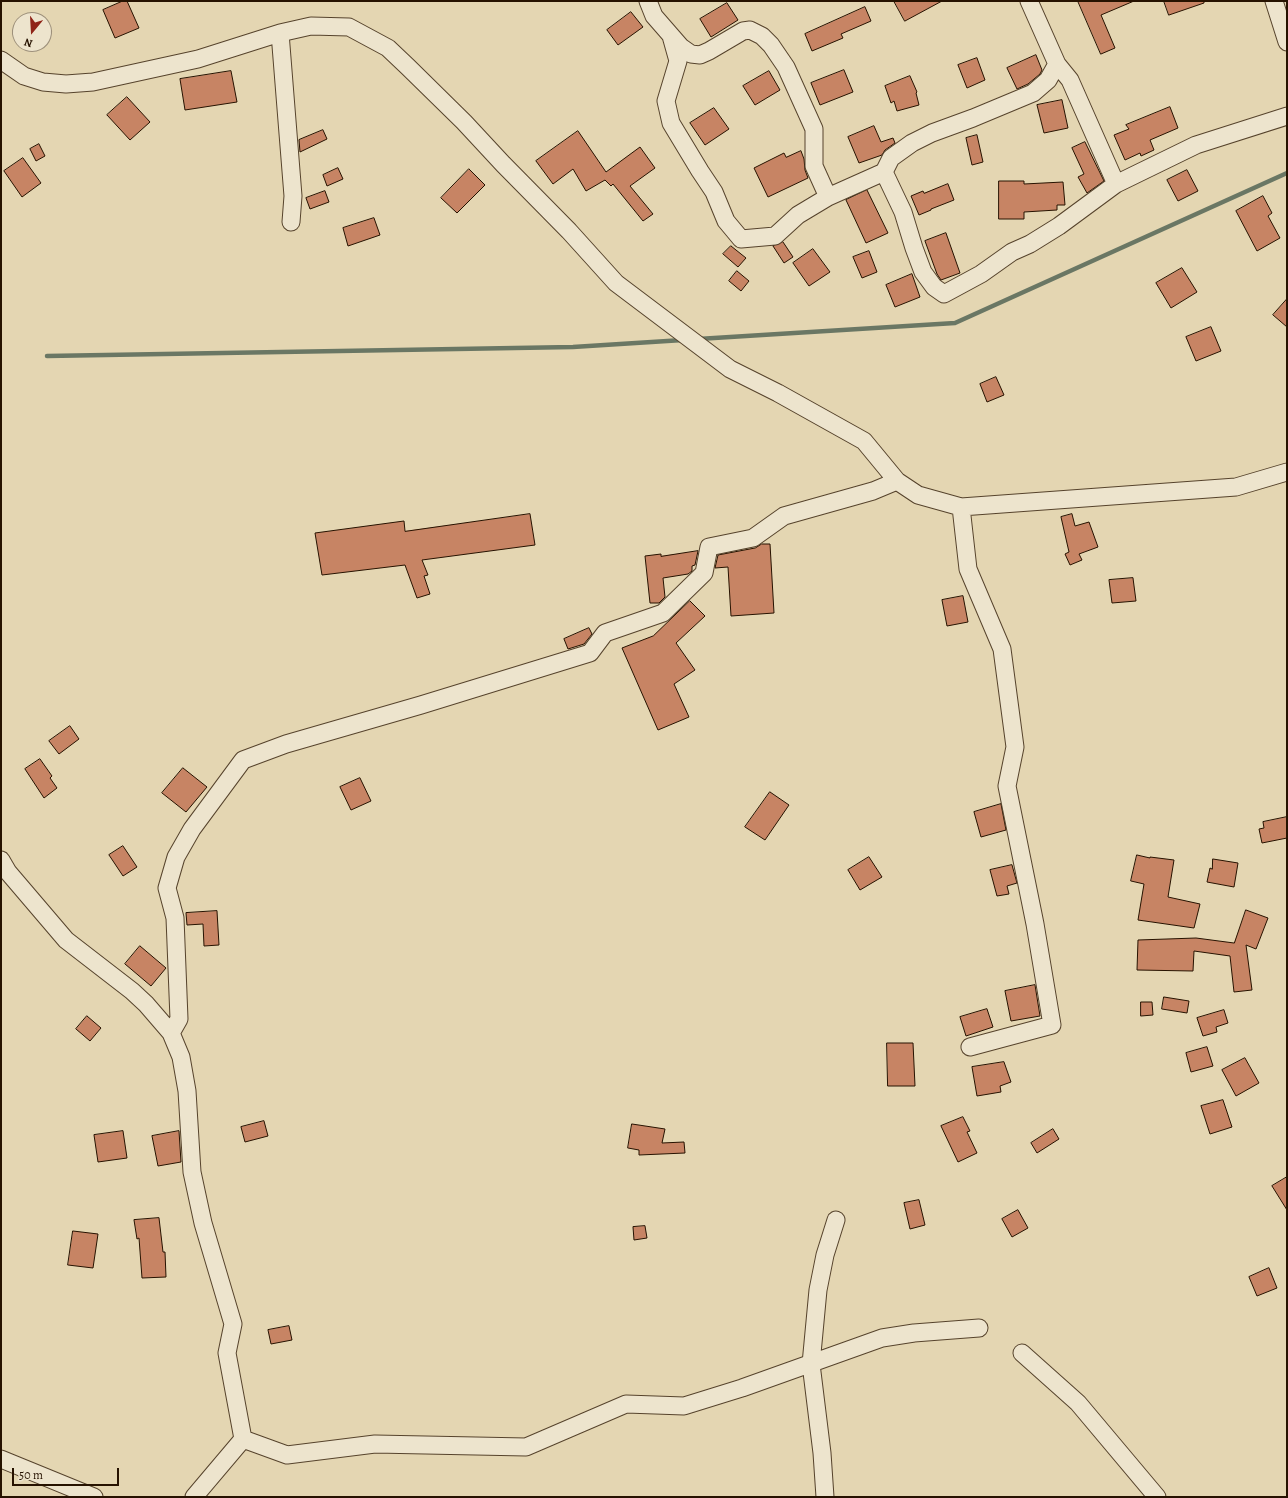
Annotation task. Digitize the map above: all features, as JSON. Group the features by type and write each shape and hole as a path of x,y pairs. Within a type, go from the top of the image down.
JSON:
{"street":[{"path":"648,1 654,16 680,47 690,54 700,55 743,31 750,30 762,36 771,45 786,67 814,129 814,166 828,197"},
{"path":"1029,1 1057,64 1070,80 1116,184"},
{"path":"1274,1 1287,42"},
{"path":"1,60 24,76 43,82 66,84 93,82 198,59 311,26 349,27 388,48 464,122 616,283 730,369 778,393 864,441 896,481 918,495 961,507 1236,487 1287,472"},
{"path":"280,34 293,196 290,222"},
{"path":"671,36 678,61 666,101 671,122 714,192 726,221 742,239 775,236 798,215 828,197 884,172 891,158 912,143 932,133 1034,93 1048,80 1057,64"},
{"path":"884,172 903,212 923,272 934,288 944,294 982,274 1012,252 1036,240 1116,184 1196,145 1287,116"},
{"path":"171,1033 179,1019 175,918 167,888 176,857 192,829 243,760 286,744 590,653 605,633 663,613 704,574 709,547 753,538 784,516 873,491 896,481"},
{"path":"961,507 968,569 1002,649 1015,747 1007,786 1033,916 1052,1025 970,1047"},
{"path":"1,860 8,872 66,940 132,991 146,1004 171,1033 181,1057 187,1091 193,1179 203,1223 232,1324 228,1353 244,1439"},
{"path":"825,1497 822,1453 811,1364 818,1290 825,1255 836,1220"},
{"path":"244,1439 287,1455 375,1444 526,1447 626,1404 684,1406 811,1364 882,1338 914,1333 979,1328"},
{"path":"1022,1353 1078,1402 1157,1497"},
{"path":"194,1497 244,1439"},
{"path":"1,1459 94,1497"}],"building":[{"path":"123,1 127,1 139,28 115,38 103,10"},
{"path":"894,1 942,1 905,21"},
{"path":"1078,1 1134,1 1101,15 1115,48 1101,54"},
{"path":"1164,1 1204,1 1204,3 1169,15"},
{"path":"727,3 738,20 711,37 700,19"},
{"path":"865,7 871,21 841,34 843,38 812,51 805,34"},
{"path":"631,12 643,27 618,45 607,30"},
{"path":"1036,55 1042,70 1040,74 1028,84 1017,89 1007,68"},
{"path":"977,58 985,80 967,88 958,65"},
{"path":"844,70 853,92 820,105 811,83"},
{"path":"231,71 237,102 185,110 180,79"},
{"path":"769,71 780,90 755,105 743,86"},
{"path":"910,76 917,92 919,105 897,111 894,101 891,103 885,86"},
{"path":"127,97 150,122 130,140 107,115"},
{"path":"1062,100 1068,128 1044,133 1037,105"},
{"path":"1170,107 1178,128 1150,140 1154,150 1141,156 1140,153 1125,160 1114,135 1129,129 1126,125"},
{"path":"714,108 729,129 705,145 690,123"},
{"path":"874,126 881,142 893,138 895,143 885,150 882,155 859,163 848,137"},
{"path":"323,130 327,139 300,152 299,140"},
{"path":"578,131 606,172 640,147 655,168 630,186 653,214 643,221 613,184 611,186 605,180 586,191 573,169 553,184 536,161"},
{"path":"977,135 983,162 972,165 966,138"},
{"path":"1085,142 1104,181 1087,193 1078,177 1084,174 1072,148"},
{"path":"39,144 45,156 36,161 30,149"},
{"path":"801,151 808,178 768,197 754,168 784,153 786,157"},
{"path":"23,158 41,183 22,197 4,171"},
{"path":"338,168 343,179 327,186 323,175"},
{"path":"469,169 485,185 457,213 441,198"},
{"path":"1187,170 1198,191 1178,201 1167,180"},
{"path":"999,181 1024,181 1024,184 1063,182 1065,205 1057,205 1057,210 1024,212 1024,219 999,219"},
{"path":"948,184 954,200 919,215 911,196"},
{"path":"867,190 888,233 866,243 846,200"},
{"path":"325,191 329,202 310,209 306,198"},
{"path":"1263,196 1272,213 1268,216 1280,238 1257,251 1236,211"},
{"path":"374,218 380,235 348,246 343,228"},
{"path":"946,233 960,273 941,280 937,274 925,241"},
{"path":"783,242 793,257 784,263 773,246"},
{"path":"731,246 746,258 738,267 723,254"},
{"path":"813,249 830,272 809,286 793,263"},
{"path":"869,251 877,272 862,278 853,257"},
{"path":"1182,268 1197,292 1171,308 1156,283"},
{"path":"737,271 749,281 741,291 729,281"},
{"path":"912,274 920,297 895,307 886,285"},
{"path":"1287,299 1287,327 1273,315"},
{"path":"1211,327 1221,351 1196,361 1186,337"},
{"path":"996,377 1004,395 987,402 980,384"},
{"path":"530,514 535,545 422,560 428,575 424,576 430,594 417,598 405,565 322,575 315,533 404,521 405,531"},
{"path":"1072,514 1075,526 1089,522 1098,547 1079,554 1082,560 1070,565 1065,554 1069,552 1061,517"},
{"path":"762,544 770,544 774,613 731,616 728,567 715,568 718,555 755,548"},
{"path":"698,551 695,565 692,566 692,571 688,574 663,578 665,597 659,603 650,603 645,556 661,554 661,556"},
{"path":"1133,578 1136,601 1112,603 1109,580"},
{"path":"963,596 968,622 947,626 942,600"},
{"path":"690,601 705,616 676,643 695,670 674,684 689,717 658,730 622,648 653,636"},
{"path":"589,628 592,634 584,644 568,649 564,639"},
{"path":"70,726 79,739 59,754 49,741"},
{"path":"40,759 52,776 50,778 57,788 44,798 25,769"},
{"path":"183,768 207,787 186,812 162,793"},
{"path":"360,778 371,801 351,810 340,787"},
{"path":"770,792 789,805 765,840 745,827"},
{"path":"1001,804 1006,830 981,837 974,812"},
{"path":"1287,817 1287,838 1262,843 1259,829 1264,828 1263,822"},
{"path":"123,846 137,867 123,876 109,855"},
{"path":"1137,855 1150,858 1174,860 1168,897 1200,904 1194,928 1138,920 1144,884 1131,881"},
{"path":"869,857 882,877 860,890 848,870"},
{"path":"1213,859 1238,863 1234,887 1207,882 1210,868 1212,869"},
{"path":"1012,865 1017,883 1007,886 1009,894 997,896 990,870"},
{"path":"1246,910 1268,918 1256,949 1246,945 1252,990 1234,992 1230,956 1194,951 1193,971 1137,970 1138,940 1196,938 1234,943"},
{"path":"217,911 219,945 204,946 203,924 187,925 186,913"},
{"path":"140,946 166,968 151,986 125,964"},
{"path":"1035,985 1040,1016 1011,1021 1005,991"},
{"path":"1164,997 1189,1001 1187,1013 1162,1009"},
{"path":"1141,1002 1152,1002 1153,1015 1141,1016"},
{"path":"987,1009 993,1027 966,1036 960,1017"},
{"path":"1224,1010 1228,1023 1216,1027 1217,1032 1203,1036 1197,1018"},
{"path":"87,1016 101,1028 90,1041 76,1029"},
{"path":"887,1043 913,1043 915,1086 888,1086"},
{"path":"1207,1047 1213,1066 1191,1072 1186,1053"},
{"path":"1245,1058 1259,1083 1236,1096 1222,1070"},
{"path":"1004,1062 1011,1082 1000,1086 1001,1092 977,1096 972,1067"},
{"path":"1223,1100 1232,1127 1210,1134 1201,1106"},
{"path":"963,1117 970,1131 967,1132 977,1153 958,1162 941,1126"},
{"path":"264,1121 268,1136 245,1142 241,1127"},
{"path":"632,1124 665,1129 662,1143 684,1142 685,1153 639,1155 639,1150 628,1148"},
{"path":"1053,1129 1059,1139 1037,1153 1031,1143"},
{"path":"123,1131 127,1158 98,1162 94,1135"},
{"path":"179,1131 181,1162 158,1166 152,1136"},
{"path":"1287,1177 1287,1210 1272,1186"},
{"path":"919,1200 925,1225 910,1229 904,1203"},
{"path":"1018,1210 1028,1228 1012,1237 1002,1219"},
{"path":"159,1218 163,1252 165,1252 166,1277 142,1278 139,1238 137,1239 134,1220"},
{"path":"645,1226 647,1238 634,1240 633,1227"},
{"path":"73,1231 98,1234 93,1268 68,1265"},
{"path":"1269,1268 1277,1288 1257,1296 1249,1277"},
{"path":"289,1326 292,1340 271,1344 268,1330"}],"waterway":[{"path":"698,339 955,323 1287,173"},
{"path":"47,356 573,347 683,340"}]}
